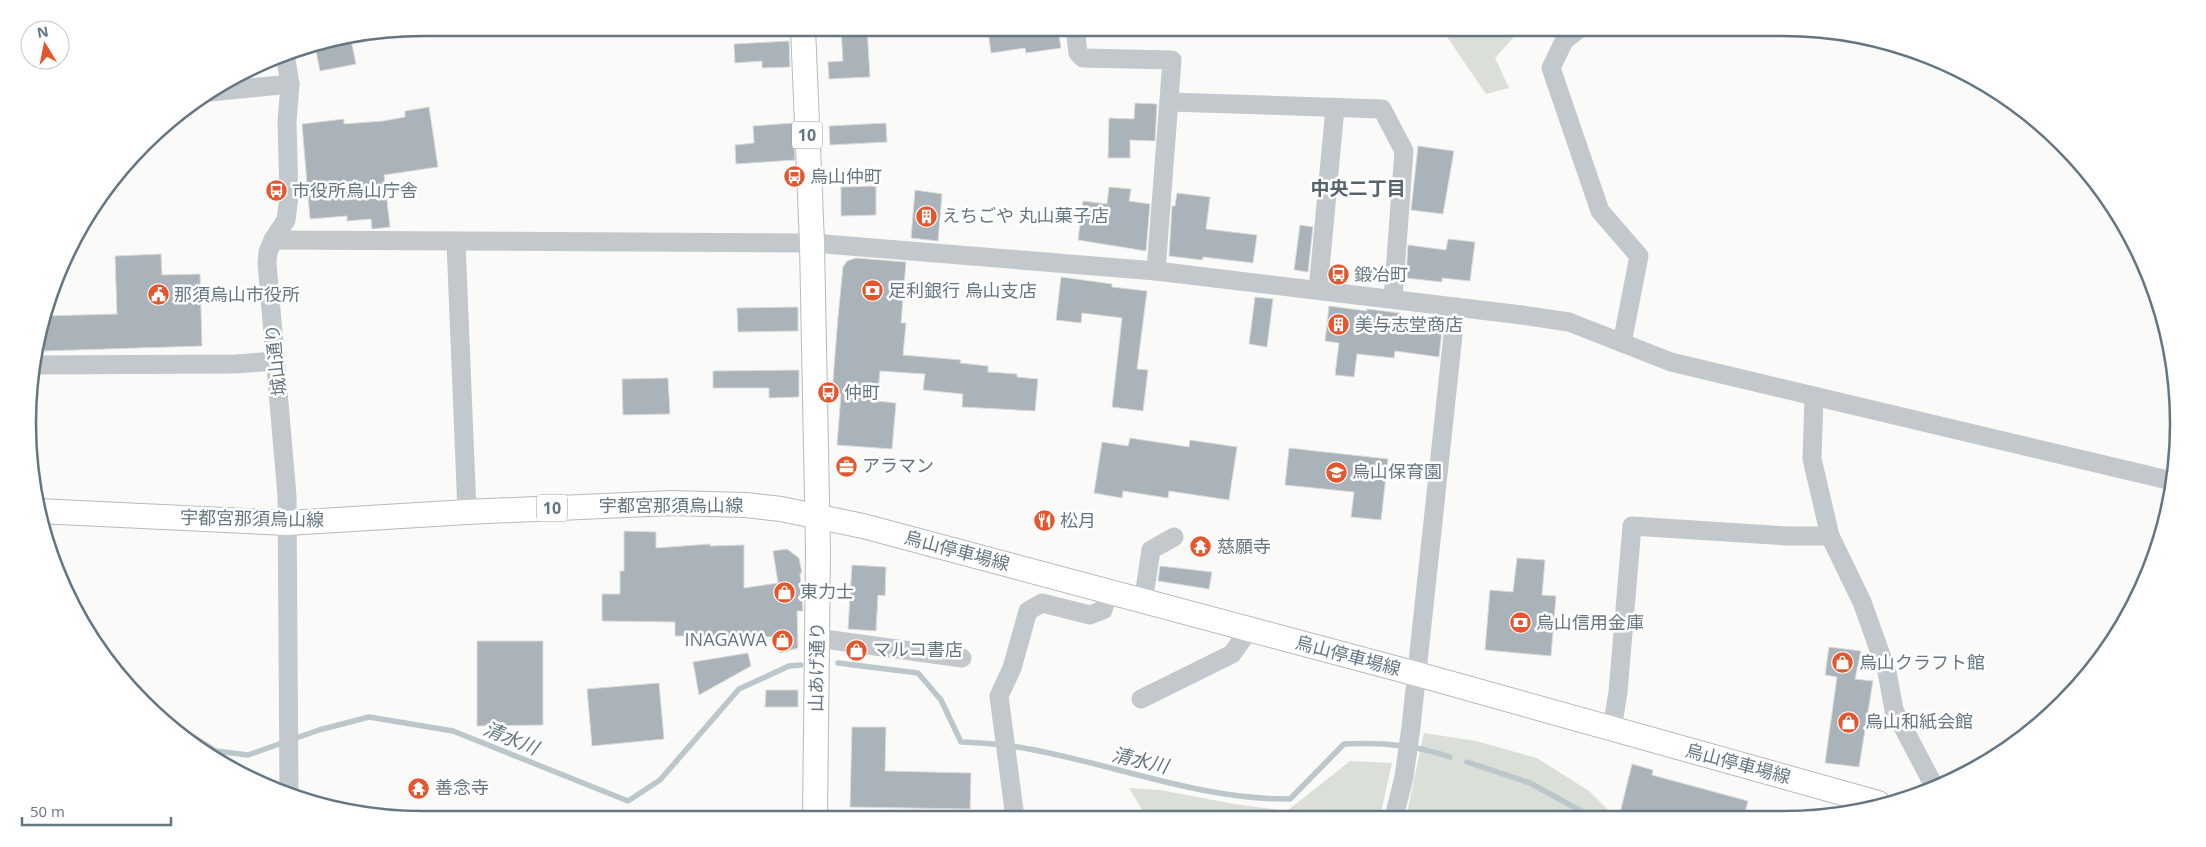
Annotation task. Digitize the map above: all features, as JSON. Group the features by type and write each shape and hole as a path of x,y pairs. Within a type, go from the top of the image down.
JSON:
{"main road":[{"name":"10","path":"803,36 812,243 817,515"},
{"name":"宇都宮那須烏山線","path":"46,511 287,523 468,512 672,503 746,505 817,515"},
{"name":"烏山停車場線","path":"817,515 1417,674 1870,801"},
{"name":"山あげ通り","path":"815,811 817,515"}],"street":[{"path":"1076,36 1078,53 1084,58 1172,60 1156,271"},
{"path":"1570,36 1564,41 1551,68 1600,211 1639,256 1622,343"},
{"name":"城山通り","path":"286,62 290,84 287,122 289,197 286,220 273,240 268,252 267,263 285,471 289,786"},
{"path":"226,90 290,84"},
{"path":"1170,102 1382,109 1404,150 1393,299"},
{"path":"1318,290 1335,108"},
{"path":"273,240 812,243 1156,271 1393,299 1569,322 1671,362 2165,479"},
{"path":"456,242 468,512"},
{"path":"1395,811 1411,727 1456,307"},
{"path":"41,365 236,364 275,361"},
{"path":"1814,397 1812,459 1830,536 1862,602 1887,672 1894,710 1931,781"},
{"path":"1612,729 1618,692 1632,526 1787,536 1830,536"},
{"path":"1143,602 1151,550 1174,538"},
{"path":"1014,811 1000,696 1012,668 1028,611 1042,603 1090,614 1103,610 1108,592"},
{"path":"1141,699 1232,654 1249,630"},
{"path":"817,638 962,658"}],"shaded area":[{"path":"1446,36 1515,36 1495,58 1509,88 1486,94"},
{"path":"1424,733 1476,741 1537,758 1589,791 1609,811 1407,811"},
{"path":"1350,761 1392,763 1381,811 1287,811"},
{"path":"1129,788 1160,790 1234,804 1287,811 1143,811"}],"building":[{"path":"841,36 867,36 870,77 829,79 828,62 843,61"},
{"path":"989,36 1059,36 1061,48 1026,53 1025,48 991,53"},
{"path":"789,41 790,67 762,68 762,61 735,63 734,44"},
{"path":"352,43 356,64 320,71 316,51"},
{"path":"1135,103 1157,104 1155,141 1130,140 1130,158 1108,158 1109,118 1134,119"},
{"path":"429,107 438,167 384,175 390,227 372,229 371,219 347,221 347,216 310,219 302,124 344,119 344,124 383,121 405,117 405,111"},
{"path":"793,123 795,160 736,164 735,145 754,143 753,126"},
{"path":"886,123 887,142 830,145 829,126"},
{"path":"1418,146 1454,151 1443,214 1411,210"},
{"path":"876,186 876,215 841,216 841,187"},
{"path":"1109,187 1131,189 1129,201 1150,204 1146,251 1078,240 1083,201 1107,204"},
{"name":"えちごや 丸山菓子店","path":"915,190 942,194 938,241 911,238"},
{"path":"1177,193 1210,197 1206,229 1257,235 1253,263 1203,257 1202,260 1169,256 1172,206 1175,206"},
{"path":"1300,225 1313,227 1308,272 1294,270"},
{"path":"1448,239 1475,242 1470,281 1442,278 1442,282 1406,278 1408,245 1446,250"},
{"name":"那須烏山市役所","path":"161,254 162,275 200,274 202,346 44,351 51,316 117,314 115,256"},
{"path":"856,258 906,262 901,323 906,323 903,355 961,360 960,363 988,366 988,372 1017,374 1017,377 1038,379 1035,411 962,407 963,394 923,390 925,374 880,371 877,401 896,403 892,449 837,445 841,394 832,393 843,267 847,261"},
{"path":"1061,277 1112,284 1112,287 1147,291 1137,369 1148,370 1143,411 1112,407 1122,318 1082,313 1081,323 1056,320"},
{"path":"1255,297 1273,299 1267,347 1249,344"},
{"path":"1329,306 1400,313 1399,316 1443,320 1439,357 1395,351 1394,358 1357,354 1354,377 1335,375 1339,343 1325,341"},
{"path":"798,307 798,331 738,332 737,308"},
{"path":"799,370 799,397 769,398 769,388 713,388 713,371"},
{"path":"668,378 670,414 623,415 622,379"},
{"path":"1130,438 1189,447 1190,440 1237,447 1229,500 1169,491 1168,498 1123,491 1122,498 1094,493 1102,442 1128,446"},
{"name":"烏山保育園","path":"1289,448 1388,459 1381,520 1351,517 1354,492 1285,485"},
{"path":"624,531 656,532 656,548 710,544 710,546 744,545 744,588 778,583 773,551 787,549 799,558 802,573 800,573 803,611 797,611 798,648 780,653 779,637 675,636 675,622 602,621 602,594 620,594 620,571 624,571"},
{"name":"烏山信用金庫","path":"1517,558 1545,560 1542,595 1556,596 1551,656 1485,650 1490,590 1513,592"},
{"path":"852,565 886,567 885,596 878,595 876,631 848,629"},
{"path":"1160,566 1212,572 1209,589 1158,581"},
{"path":"477,641 543,641 543,725 477,726"},
{"name":"烏山和紙会館","path":"1829,647 1861,651 1855,679 1873,681 1859,767 1825,763 1837,677 1825,675"},
{"path":"748,653 751,666 699,695 693,662"},
{"path":"659,683 664,739 592,746 587,689"},
{"path":"766,690 798,690 798,707 765,707"},
{"path":"852,727 886,727 885,771 971,773 970,809 850,807"},
{"path":"1632,764 1653,770 1652,775 1748,801 1745,811 1620,811"}],"waterway":[{"name":"清水川","path":"838,663 918,673 941,700 961,742 1011,746 1052,754 1187,787 1221,793 1255,798 1290,799 1344,744 1398,745 1450,757"},
{"name":"清水川","path":"218,751 248,755 319,730 369,717 453,731 628,801 660,780 739,689 789,666 801,665"},
{"name":"清水川","path":"1467,762 1530,783 1581,811"}],"place":[{"name":"烏山仲町","path":"794,177"},
{"name":"市役所烏山庁舎","path":"276,191"},
{"name":"えちごや 丸山菓子店","path":"926,216"},
{"name":"鍛冶町","path":"1338,275"},
{"name":"足利銀行 烏山支店","path":"872,291"},
{"name":"那須烏山市役所","path":"158,295"},
{"name":"美与志堂商店","path":"1339,325"},
{"name":"仲町","path":"828,393"},
{"name":"アラマン","path":"846,466"},
{"name":"烏山保育園","path":"1336,472"},
{"name":"松月","path":"1044,521"},
{"name":"慈願寺","path":"1201,547"},
{"name":"東力士","path":"784,592"},
{"name":"烏山信用金庫","path":"1520,623"},
{"name":"INAGAWA","path":"783,640"},
{"name":"マルコ書店","path":"857,650"},
{"name":"烏山クラフト館","path":"1843,663"},
{"name":"烏山和紙会館","path":"1849,722"},
{"name":"善念寺","path":"419,788"}],"district":[{"name":"中央二丁目","path":"1358,188"}]}
